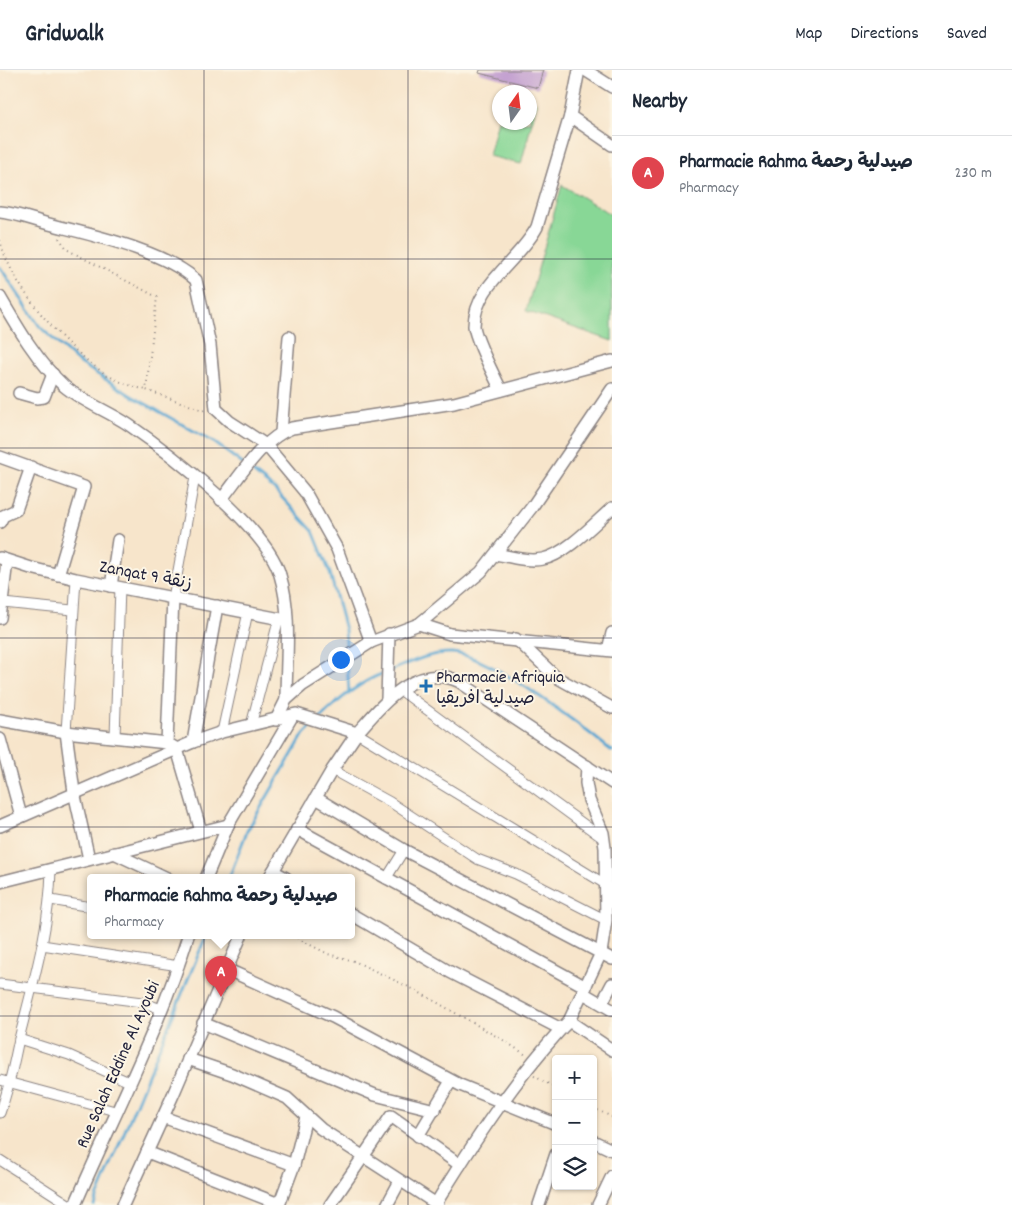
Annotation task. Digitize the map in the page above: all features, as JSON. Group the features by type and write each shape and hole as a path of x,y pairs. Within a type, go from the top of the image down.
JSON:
{"street":[{"path":"501,390 477,338 474,327 477,313 489,286 530,239 537,227 570,116 579,70"},
{"path":"585,70 612,87"},
{"path":"570,116 612,144"},
{"path":"0,212 95,236 159,258 174,264 196,280 210,345 213,400 221,416 266,445 300,486 320,517 337,549 371,642"},
{"path":"0,297 22,334 64,386 128,424 195,476 248,524 270,552 280,574 285,597 283,619 286,700"},
{"path":"281,432 289,337"},
{"path":"221,500 266,445 281,432 292,428 454,403 612,361"},
{"path":"19,393 37,398 44,397 53,374"},
{"path":"276,720 286,700 302,685 371,642 420,624 481,572 532,507 612,389"},
{"path":"0,457 84,487 58,575"},
{"path":"0,522 4,516 16,510 31,467"},
{"path":"195,476 173,598 172,746 201,831"},
{"path":"496,554 529,560 544,559 559,553 612,508"},
{"path":"115,737 115,586 118,540"},
{"path":"1,618 4,603 4,559"},
{"name":"Zanqat 9 زنقة","path":"4,559 76,579 283,619"},
{"path":"76,579 72,610 66,732 74,792 89,859"},
{"path":"4,603 72,610"},
{"path":"193,742 217,606"},
{"path":"222,732 248,612"},
{"path":"251,725 283,619"},
{"path":"420,624 450,634 516,639 610,650 612,633"},
{"path":"387,699 386,672 389,634"},
{"path":"516,639 556,677 612,708"},
{"path":"272,874 296,829 357,733 387,699 426,676 447,676 612,782"},
{"path":"400,690 604,839"},
{"path":"0,826 172,746 295,715 357,733 605,884"},
{"path":"208,874 228,825 295,715"},
{"path":"0,720 66,732 172,746"},
{"path":"0,738 21,816"},
{"path":"188,1059 232,1074 287,1098 306,1117 436,1205 501,1102 533,1060 565,1025 601,953 606,920 604,839 589,800 586,783 587,766"},
{"path":"332,770 390,802 477,859 516,874 606,920"},
{"path":"316,798 404,850 612,959"},
{"path":"0,882 228,825"},
{"path":"296,829 584,990 612,1010"},
{"path":"386,879 404,850"},
{"path":"114,853 158,874"},
{"path":"0,1113 11,1083 19,1039 33,989 51,900 51,869"},
{"path":"51,900 87,906"},
{"path":"355,916 450,972 565,1025 612,1050"},
{"name":"Rue Salah Eddine Al Ayoubi","path":"75,1205 161,1009 179,966 187,939"},
{"path":"127,1204 147,1152 240,939"},
{"path":"42,945 179,966"},
{"path":"226,969 333,1017 451,1081 552,1122"},
{"path":"0,984 142,1002 161,1009"},
{"path":"602,1003 612,984"},
{"path":"203,1023 375,1095 435,1110"},
{"path":"19,1039 69,1055 129,1082"},
{"path":"0,1080 115,1111"},
{"path":"418,1136 451,1081"},
{"path":"163,1117 294,1165"},
{"path":"147,1152 279,1205 294,1165 306,1117"},
{"path":"330,1205 364,1158 389,1117 394,1117 460,1165"},
{"path":"597,1143 612,1150"},
{"path":"0,1160 70,1205"},
{"path":"539,1205 552,1166"},
{"path":"598,1205 612,1176"},
{"path":"387,1205 400,1181"}],"path":[{"path":"49,224 68,250 157,297 146,390"},
{"path":"0,240 10,267 56,331 104,372 120,382 221,416"},
{"path":"299,939 328,954 354,961 415,990 503,1040 533,1060"},
{"path":"525,1071 552,1086"},
{"path":"597,1110 612,1117"}],"green space":[{"path":"496,130 530,130 521,164 489,156"},
{"path":"562,185 612,215 612,341 526,311"}],"building":[{"path":"480,70 543,70 538,88 537,85 526,85 479,73"}],"waterway":[{"path":"0,267 40,327 77,361 130,395 215,443 244,465"},
{"path":"249,469 275,490 313,531 330,573 345,630 347,655"},
{"path":"390,671 436,654 452,653 469,657 489,666 535,693 612,751"},
{"path":"347,661 349,694"},
{"path":"320,718 350,692 366,681 384,673"},
{"path":"231,874 247,831 304,734 316,722"},
{"path":"94,1205 205,939"}],"place":[{"name":"Pharmacie Afriquia صيدلية افريقيا","path":"426,686"},
{"name":"Pharmacie Rahma صيدلية رحمة","path":"221,997"}]}
